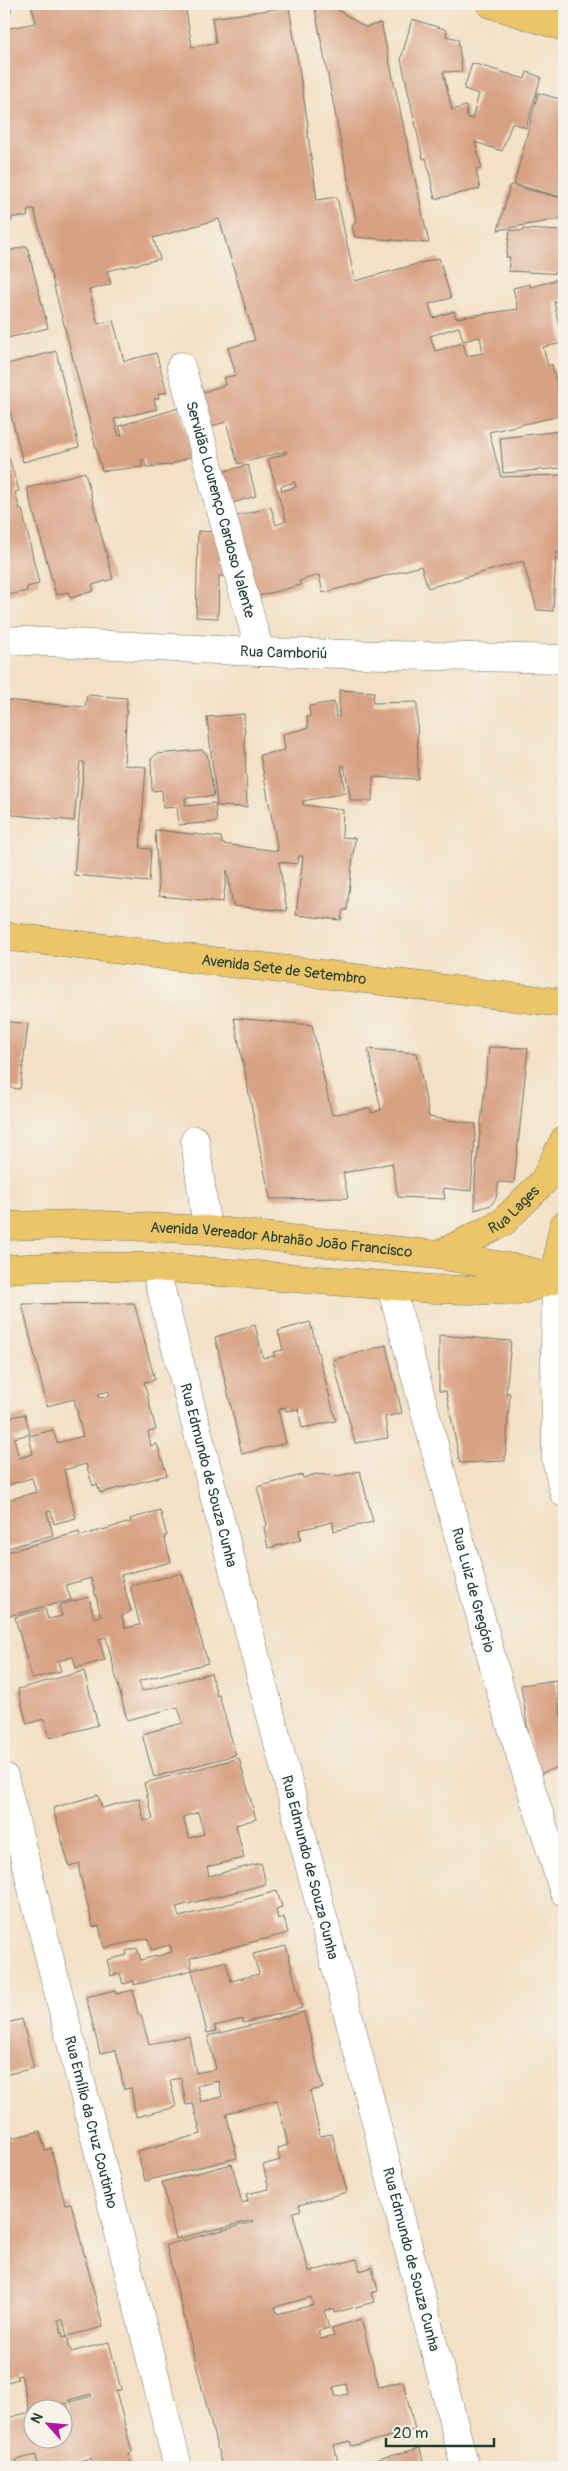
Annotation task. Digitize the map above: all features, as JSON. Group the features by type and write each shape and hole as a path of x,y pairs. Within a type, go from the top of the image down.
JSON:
{"main road":[{"path":"491,4 564,28"},
{"name":"Avenida Sete de Setembro","path":"4,936 564,1003"},
{"name":"Rua Lages","path":"438,1255 502,1223 544,1181 564,1140"},
{"name":"Avenida Vereador Abrahão João Francisco","path":"4,1226 82,1224 207,1230 438,1255 520,1269 562,1280"},
{"path":"4,1269 71,1266 155,1267 433,1290 519,1291 562,1280 560,1242 564,1225"},
{"path":"154,1226 155,1267"}],"street":[{"name":"Servidão Lourenço Cardoso Valente","path":"181,366 260,652"},
{"name":"Rua Camboriú","path":"4,640 260,652 564,659"},
{"path":"195,1140 207,1230"},
{"name":"Rua Edmundo de Souza Cunha","path":"155,1267 465,2467"},
{"path":"562,1280 556,1460 564,1493"},
{"name":"Rua Luiz de Gregório","path":"391,1286 503,1700 564,1892"},
{"name":"Rua Emílio da Cruz Coutinho","path":"4,1777 178,2467"}],"building":[{"path":"4,4 12,4 8,26 4,26"},
{"path":"31,4 185,4 192,47 216,43 212,18 289,7 308,125 317,200 337,197 355,281 439,258 451,298 429,304 433,318 454,311 456,318 518,309 513,288 530,284 530,287 564,278 564,299 554,302 563,343 543,347 548,366 552,364 564,415 489,432 501,477 564,475 562,553 556,553 553,611 537,610 523,561 428,588 421,566 323,593 319,575 299,581 301,585 251,598 229,518 271,507 276,525 286,521 268,459 287,453 286,451 238,464 226,422 206,428 197,394 225,385 223,378 236,375 228,348 255,340 219,219 153,238 160,259 107,271 111,284 89,290 98,324 113,320 124,361 156,353 167,392 158,394 159,398 154,399 157,409 114,419 119,436 122,435 119,426 179,408 192,456 170,465 146,467 144,459 141,460 143,467 102,471 34,209 28,209 27,217 12,217 12,221 4,221 4,29 36,23","holes":["459,327 463,341 480,337 483,353 467,356 463,343 435,351 430,336","295,482 296,487 282,491 281,486"]},
{"path":"332,6 365,27 381,23 429,243 355,237 352,226 356,221 315,9"},
{"path":"412,19 447,30 446,36 458,39 462,71 443,72 452,110 466,106 467,117 472,119 479,94 464,89 472,63 525,79 527,72 541,77 526,128 512,123 502,151 475,142 482,168 476,170 480,189 435,199 426,158 423,159 401,59"},
{"path":"538,93 564,100 564,198 514,184"},
{"path":"510,185 561,198 561,201 564,200 564,218 498,230"},
{"path":"523,229 564,231 564,274 508,271 510,257 506,257 510,230 523,231"},
{"path":"27,246 48,328 4,339 4,252"},
{"path":"56,351 79,447 23,462 4,388 4,365"},
{"path":"560,431 563,468 503,473 500,438"},
{"path":"9,458 19,491 15,492 20,509 22,509 39,584 27,587 27,591 4,596 4,460"},
{"path":"248,465 256,496 226,505 217,473"},
{"path":"85,472 113,579 92,585 94,591 70,598 68,592 56,595 27,488"},
{"path":"198,531 218,532 230,577 219,576 218,618 196,617"},
{"path":"339,690 374,692 373,703 417,702 418,779 373,777 372,801 351,801 344,765 341,766 345,793 303,801 303,805 343,810 342,837 355,838 347,910 343,910 341,920 296,915 303,856 299,856 298,864 279,862 287,911 233,906 227,870 223,902 159,896 155,830 221,837 222,844 278,851 260,755 285,750 283,734 308,728 309,706 334,702 336,717 339,717"},
{"path":"87,695 127,698 124,765 146,767 140,848 151,849 149,882 74,875 84,762 80,762 74,821 4,814 4,700 85,707"},
{"path":"244,714 247,807 217,806 207,717"},
{"path":"202,750 207,754 214,796 185,798 186,806 215,803 217,822 179,825 177,807 163,808 162,790 152,791 151,759 157,754"},
{"path":"234,1018 312,1025 332,1115 370,1108 372,1113 381,1110 368,1049 417,1053 429,1117 476,1124 471,1191 443,1188 445,1199 398,1197 392,1163 343,1173 348,1198 270,1199"},
{"path":"4,1021 28,1024 20,1089 4,1087"},
{"path":"489,1047 528,1048 514,1183 499,1182 496,1198 491,1205 475,1210 475,1180"},
{"path":"134,1303 155,1380 144,1382 156,1430 148,1432 151,1446 157,1444 167,1475 100,1493 97,1484 93,1486 86,1464 64,1470 76,1518 54,1524 51,1511 47,1512 53,1535 4,1549 4,1501 36,1492 32,1478 4,1486 4,1419 25,1414 30,1434 14,1438 19,1458 33,1454 29,1436 53,1430 57,1443 83,1436 74,1399 47,1406 22,1304","holes":["109,1391 110,1396 99,1398 98,1394"]},
{"path":"310,1322 336,1421 302,1428 298,1409 286,1411 285,1407 278,1410 286,1443 242,1454 215,1337 255,1325 263,1358 275,1356 273,1352 283,1350 278,1331"},
{"path":"439,1335 511,1341 506,1393 510,1393 505,1461 460,1463 446,1391 439,1391"},
{"path":"386,1345 402,1413 385,1417 388,1438 355,1443 333,1360"},
{"path":"360,1471 373,1522 334,1531 333,1522 299,1530 301,1540 268,1548 264,1527 267,1525 257,1487 302,1475 303,1478 316,1474 338,1476"},
{"path":"160,1510 171,1562 121,1575 131,1611 122,1616 125,1628 140,1625 130,1586 182,1573 208,1663 139,1681 142,1691 211,1673 236,1755 154,1777 142,1734 183,1723 178,1707 127,1720 106,1637 99,1639 105,1660 76,1668 73,1657 58,1661 61,1671 32,1679 15,1617 45,1609 48,1619 62,1616 59,1605 89,1597 94,1618 101,1616 91,1578 66,1585 71,1600 8,1616 7,1611 4,1611 4,1553 79,1532 80,1536 131,1522 130,1519"},
{"path":"84,1671 98,1725 50,1738 44,1719 27,1724 18,1689"},
{"path":"556,1680 564,1738 564,1780 560,1766 540,1774 529,1737 521,1685"},
{"path":"239,1758 256,1819 236,1825 244,1858 207,1867 209,1876 261,1863 266,1884 176,1907 179,1917 277,1891 282,1907 276,1909 278,1919 284,1917 288,1933 190,1958 192,1970 134,1985 134,1981 123,1984 120,1973 111,1976 107,1960 127,1955 126,1951 137,1948 141,1960 172,1952 170,1945 151,1950 148,1938 104,1948 99,1926 93,1927 79,1870 80,1863 69,1866 53,1808 98,1795 102,1808 139,1798 144,1821 153,1819 144,1783","holes":["198,1812 204,1834 189,1838 183,1817"]},
{"path":"286,1946 302,2008 243,2023 243,2019 214,2026 216,2031 207,2033 192,1970 226,1961 231,1981 259,1974 253,1954"},
{"path":"115,1990 116,1994 133,1990 138,2015 141,2015 149,2044 189,2036 196,2073 216,2069 208,2036 304,2012 323,2088 310,2091 320,2136 332,2134 347,2192 299,2205 301,2210 293,2212 294,2218 309,2272 357,2259 360,2271 372,2267 378,2291 371,2293 374,2302 334,2313 333,2309 324,2311 329,2328 318,2331 321,2339 334,2336 331,2328 361,2319 379,2387 403,2381 415,2430 352,2446 350,2441 334,2445 339,2467 222,2467 166,2245 253,2222 253,2220 176,2239 162,2182 232,2164 242,2203 248,2201 246,2194 269,2189 263,2165 280,2160 277,2148 288,2145 277,2100 226,2113 237,2158 145,2181 137,2151 201,2134 193,2104 186,2105 181,2078 170,2080 176,2107 136,2117 131,2088 124,2089 116,2050 100,2053 86,1997","holes":["219,2081 222,2097 201,2102 197,2086","311,2297 313,2305 277,2314 275,2307","346,2384 348,2394 336,2397 333,2387"]},
{"path":"22,2019 34,2068 4,2075 4,2024"},
{"path":"40,2131 45,2150 51,2148 65,2204 71,2203 103,2327 67,2336 71,2352 109,2342 121,2390 116,2391 132,2452 128,2453 132,2467 93,2467 91,2458 61,2465 61,2467 38,2467 36,2455 16,2460 17,2467 4,2467 4,2419 22,2414 22,2448 72,2448 72,2401 92,2396 91,2394 72,2399 27,2398 21,2375 17,2376 18,2379 4,2383 4,2140","holes":["58,2320 63,2320 67,2336 63,2337"]},
{"path":"4,2396 9,2413 4,2414"},
{"path":"420,2448 424,2467 348,2467"}]}
